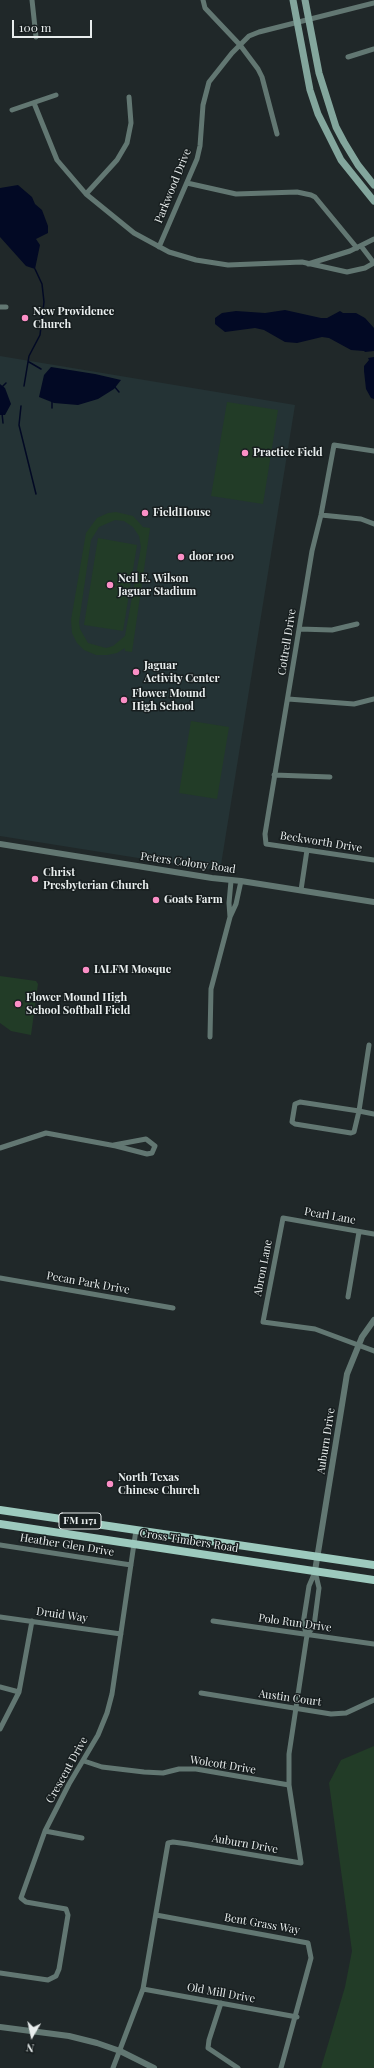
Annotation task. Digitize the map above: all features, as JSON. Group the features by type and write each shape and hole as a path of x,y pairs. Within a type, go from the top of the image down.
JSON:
{"main road":[{"path":"293,0 299,22 310,90 318,114 341,160 374,201"},
{"path":"305,0 310,19 319,73 336,127 358,165 374,185"},
{"name":"Cross Timbers Road","path":"0,1510 374,1565"},
{"name":"Cross Timbers Road","path":"0,1524 374,1580"}],"street":[{"path":"32,0 36,37"},
{"path":"203,0 205,8 240,45 262,77 277,134"},
{"name":"Parkwood Drive","path":"159,247 187,183 200,146 203,105 209,82 240,45 249,36 259,32 374,3"},
{"path":"348,57 374,49"},
{"path":"12,110 56,95"},
{"path":"86,194 117,160 127,143 131,123 129,97"},
{"path":"34,103 57,160 86,194 123,226 159,247 184,257 228,265 302,262 347,272 365,268 374,263 315,197 311,195 297,192 236,194 187,183"},
{"path":"307,264 359,247 374,239"},
{"path":"0,307 6,307"},
{"name":"Cottrell Drive","path":"266,844 265,834 274,775 312,551 321,515 334,445 374,451"},
{"path":"321,515 361,519 374,524"},
{"path":"299,629 332,630 357,624"},
{"path":"288,699 354,704 374,699"},
{"path":"274,775 330,777"},
{"name":"Peters Colony Road","path":"0,844 374,902"},
{"name":"Beckworth Drive","path":"266,844 374,860"},
{"path":"301,890 307,850"},
{"path":"230,917 229,903 231,881"},
{"path":"210,1037 211,989 230,917 236,904 241,881"},
{"path":"369,1045 358,1111 354,1132 351,1133 295,1124 292,1122 295,1104 300,1102 358,1111 374,1114"},
{"path":"0,1148 46,1133 114,1145 147,1154 152,1153 155,1146 146,1139 114,1145"},
{"name":"Pearl Lane","path":"283,1218 374,1234"},
{"name":"Abron Lane","path":"283,1218 264,1322 315,1330 358,1346"},
{"path":"348,1297 359,1232"},
{"name":"Pecan Park Drive","path":"0,1278 173,1308"},
{"name":"Auburn Drive","path":"308,1635 303,1624 309,1586 315,1571 345,1386 358,1346 374,1320"},
{"path":"358,1346 374,1351"},
{"name":"Crescent Drive","path":"0,1973 42,1979 53,1978 59,1970 68,1915 66,1909 26,1902 22,1898 45,1831 69,1784 98,1735 107,1713 112,1694 136,1530"},
{"name":"Heather Glen Drive","path":"0,1545 131,1566"},
{"name":"Auburn Drive","path":"113,2068 143,1989 168,1843 173,1842 188,1844 301,1864 289,1785 289,1754 308,1635 314,1626 319,1588 315,1571"},
{"name":"Druid Way","path":"0,1617 121,1634"},
{"path":"0,1729 19,1692 32,1621"},
{"name":"Polo Run Drive","path":"213,1621 374,1644"},
{"path":"0,1687 19,1692"},
{"name":"Austin Court","path":"201,1693 331,1714 346,1713 374,1700"},
{"name":"Wolcott Drive","path":"84,1761 122,1770 144,1772 163,1773 179,1769 196,1769 289,1785"},
{"path":"45,1831 82,1838"},
{"name":"Bent Grass Way","path":"156,1915 308,1942 311,1958 281,2068"},
{"name":"Old Mill Drive","path":"143,1989 296,2017"},
{"path":"222,2003 208,2040 208,2048 238,2068"},
{"path":"0,2026 69,2036 97,2042 120,2051 154,2068"}],"shaded area":[{"name":"Flower Mound High School","path":"0,356 295,405 220,871 0,836"}],"green space":[{"name":"Practice Field","path":"227,402 278,410 263,504 211,496"},
{"path":"116,512 133,516 143,527 150,528 132,652 125,651 125,648 117,653 96,655 84,650 77,643 72,633 71,620 86,533 97,518 108,513","holes":["115,520 124,521 133,527 139,536 141,547 125,636 113,646 106,648 88,643 80,629 79,622 91,540 99,527"]},
{"name":"Neil E. Wilson Jaguar Stadium","path":"98,538 137,545 123,631 84,625"},
{"path":"191,721 229,727 217,799 179,793"},
{"name":"Flower Mound High School Softball Field","path":"0,976 36,981 38,984 31,1035 11,1031 0,1023"},
{"path":"374,1746 374,2068 321,2068 345,1987 352,1951 329,1783 341,1760"}],"water":[{"path":"18,185 32,197 35,204 42,210 48,226 48,233 36,239 40,245 35,269 26,266 0,237 0,188"},
{"path":"285,310 321,318 327,318 340,311 343,313 356,313 365,318 374,328 374,351 365,352 351,350 329,338 322,337 297,343 285,342 264,330 255,328 225,332 215,324 215,318 222,313 236,311 265,313"},
{"path":"374,357 374,399 371,398 366,389 364,366 369,360 368,358"},
{"path":"51,367 121,380 114,389 98,399 78,405 54,403 39,397 44,375"},
{"path":"0,384 5,388 11,404 5,415 0,415"}],"waterway":[{"path":"24,386 29,356 40,335 44,302 42,284 35,269"},
{"path":"29,362 41,369"},
{"path":"2,387 6,383"},
{"path":"114,386 119,392"},
{"path":"52,402 52,408"},
{"path":"21,406 19,425 36,494"},
{"path":"2,413 3,423"}],"place":[{"name":"New Providence Church","path":"25,318"},
{"name":"Practice Field","path":"245,453"},
{"name":"FieldHouse","path":"145,513"},
{"name":"door 100","path":"181,557"},
{"name":"Neil E. Wilson Jaguar Stadium","path":"110,585"},
{"name":"Jaguar Activity Center","path":"136,672"},
{"name":"Flower Mound High School","path":"124,700"},
{"name":"Christ Presbyterian Church","path":"35,879"},
{"name":"Goats Farm","path":"156,900"},
{"name":"IALFM Mosque","path":"86,970"},
{"name":"Flower Mound High School Softball Field","path":"18,1004"},
{"name":"North Texas Chinese Church","path":"110,1484"}]}
